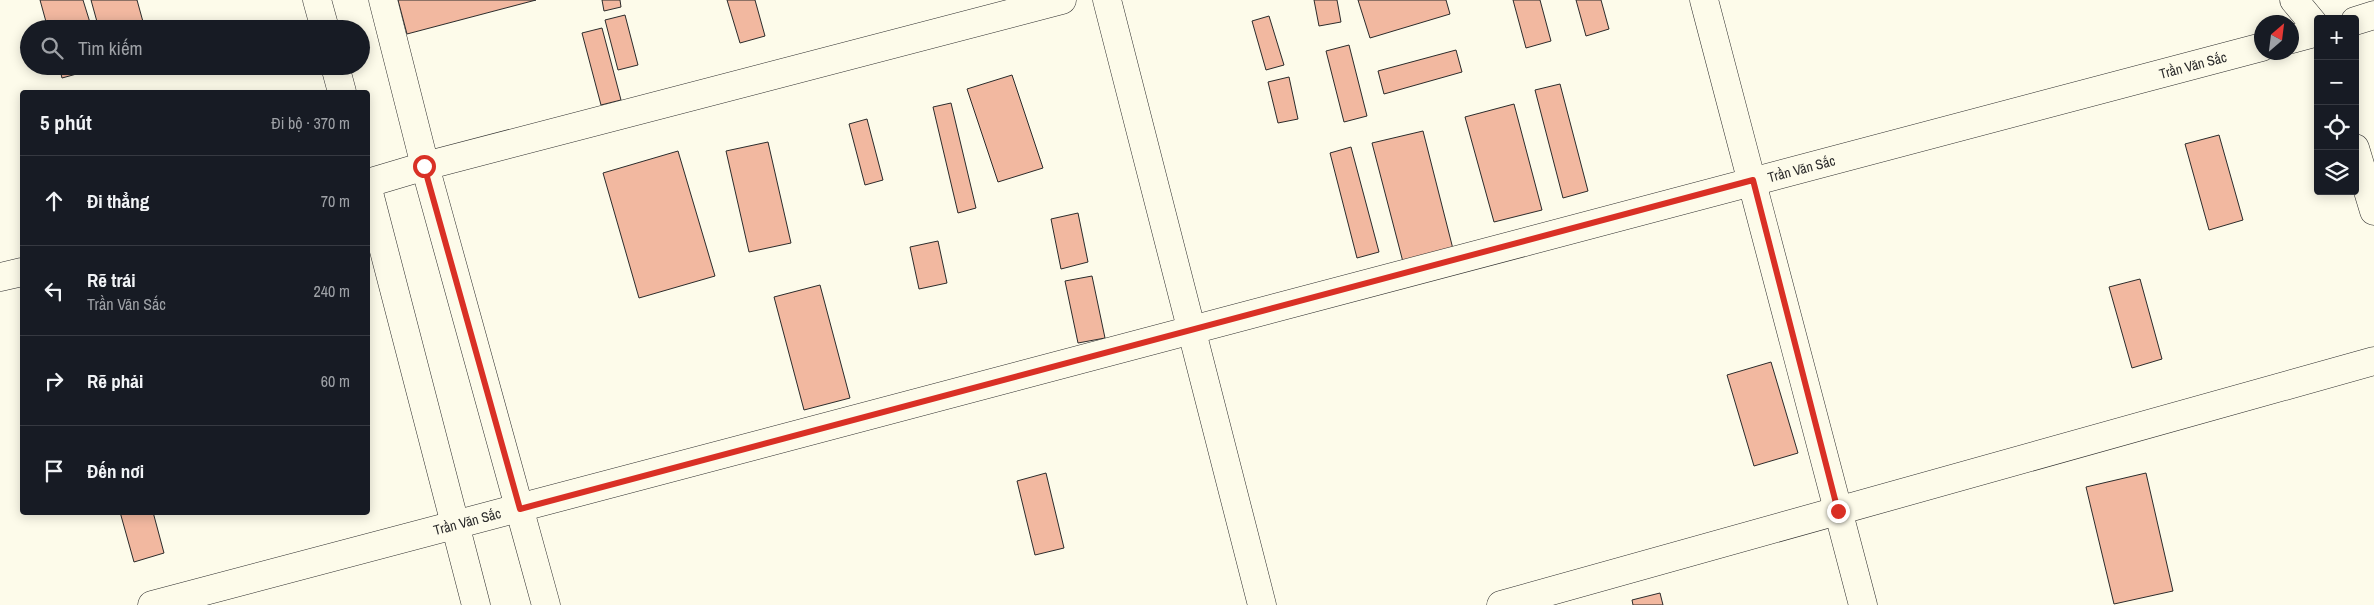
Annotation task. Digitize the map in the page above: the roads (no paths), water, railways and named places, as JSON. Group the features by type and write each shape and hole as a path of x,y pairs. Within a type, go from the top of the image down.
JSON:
{"street":[{"path":"317,0 322,20"},
{"path":"382,0 424,166 546,605"},
{"path":"370,182 424,166 1062,0"},
{"path":"1107,0 1262,605"},
{"path":"1704,0 1753,180 1863,605"},
{"path":"2294,0 2314,25"},
{"path":"2359,20 2374,15"},
{"path":"2299,37 2314,31"},
{"name":"Trần Văn Sắc","path":"152,605 454,524 520,509 1753,180 2254,49"},
{"path":"337,75 341,90"},
{"path":"2356,150 2374,210"},
{"path":"370,197 476,605"},
{"path":"0,277 20,272"},
{"path":"1501,605 2374,361"}]}
